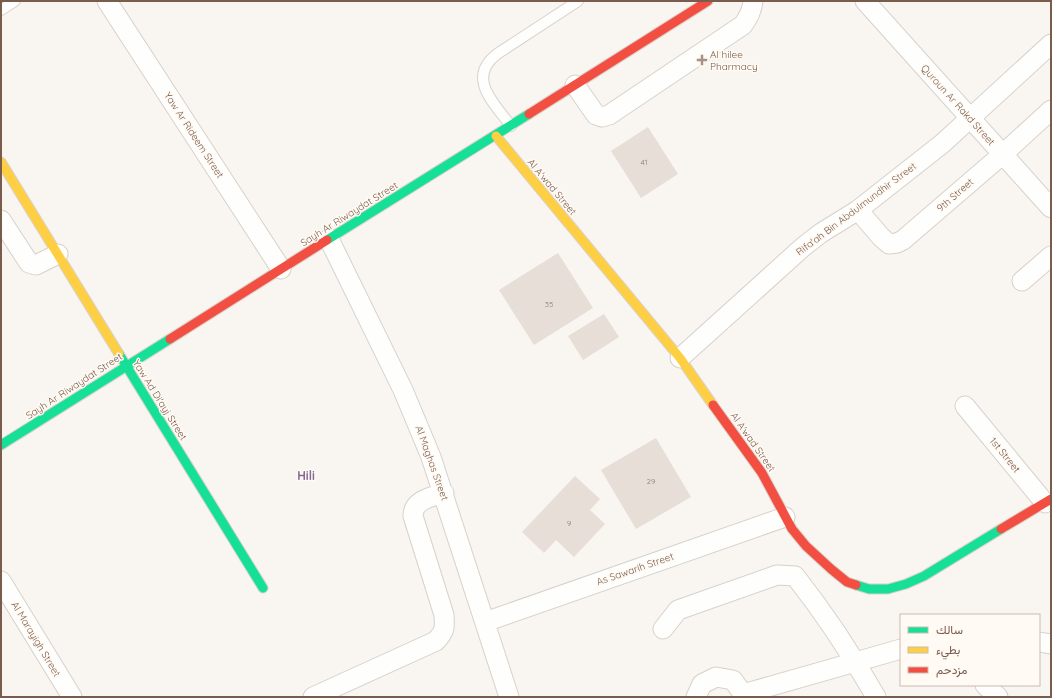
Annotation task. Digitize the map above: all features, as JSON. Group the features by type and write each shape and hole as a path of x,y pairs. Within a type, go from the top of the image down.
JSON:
{"street":[{"name":"Yaw Ar Rideem Street","path":"107,1 281,269"},
{"name":"Sayh Ar Riwaydat Street","path":"1,445 126,365 496,136 708,1"},
{"path":"575,85 596,115 602,117 610,115 743,25 749,17 753,1"},
{"name":"Quroun Ar Rakd Street","path":"865,1 1051,208"},
{"name":"Rifa'ah Bin Abdulmundhir Street","path":"680,358 803,247 821,233 858,210 943,143 971,119 1051,44"},
{"name":"9th Street","path":"858,210 889,244 897,243 903,240 1003,154 1051,110"},
{"name":"Al A'wad Street","path":"496,136 680,358 762,473 792,529 806,546 847,582 869,589 888,589 906,584 924,576 1048,501"},
{"name":"Yaw Ad Di'ayj Street","path":"1,162 263,588"},
{"path":"1,220 30,263 36,265 58,254"},
{"name":"Al Maghas Street","path":"329,239 403,390 431,456 509,697"},
{"path":"1022,281 1051,256"},
{"name":"1st Street","path":"965,406 1048,501"},
{"path":"313,697 436,641 443,632 445,626 444,615 412,516 413,511 421,501 444,493"},
{"name":"As Sawarih Street","path":"485,622 785,517"},
{"path":"663,629 678,610 777,576 795,576 815,602 856,662 876,697"},
{"name":"Al Marayigh Street","path":"1,581 72,697"},
{"path":"1040,642 1051,644"},
{"path":"696,697 702,684 716,676 733,680 743,696 900,649"},
{"path":"986,686 998,697"}],"lane":[{"path":"1,10 15,1"},
{"path":"511,126 485,91 483,74 485,66 490,59 497,54 578,1"}],"building":[{"path":"648,127 678,174 641,198 611,151"},
{"path":"558,253 593,308 534,345 499,290"},
{"path":"604,314 619,337 583,360 568,336"},
{"path":"656,438 691,497 636,529 601,470"},
{"path":"575,476 600,499 590,510 605,524 574,557 556,540 544,553 522,532"}],"traffic: fast":[{"path":"327,240 529,114"},
{"path":"1,445 170,339"},
{"path":"119,354 263,588"},
{"path":"856,585 869,589 888,589 906,584 924,576 1001,529"}],"traffic: slow":[{"path":"496,136 680,358 713,405"},
{"path":"1,162 119,354"}],"traffic: jam":[{"path":"529,114 708,1"},
{"path":"170,339 327,240"},
{"path":"713,405 762,473 792,529 806,546 831,569 847,582 856,585"},
{"path":"1001,529 1051,499"}],"place":[{"name":"Al hilee Pharmacy","path":"702,60"}],"district":[{"name":"Hili","path":"306,475"}]}
